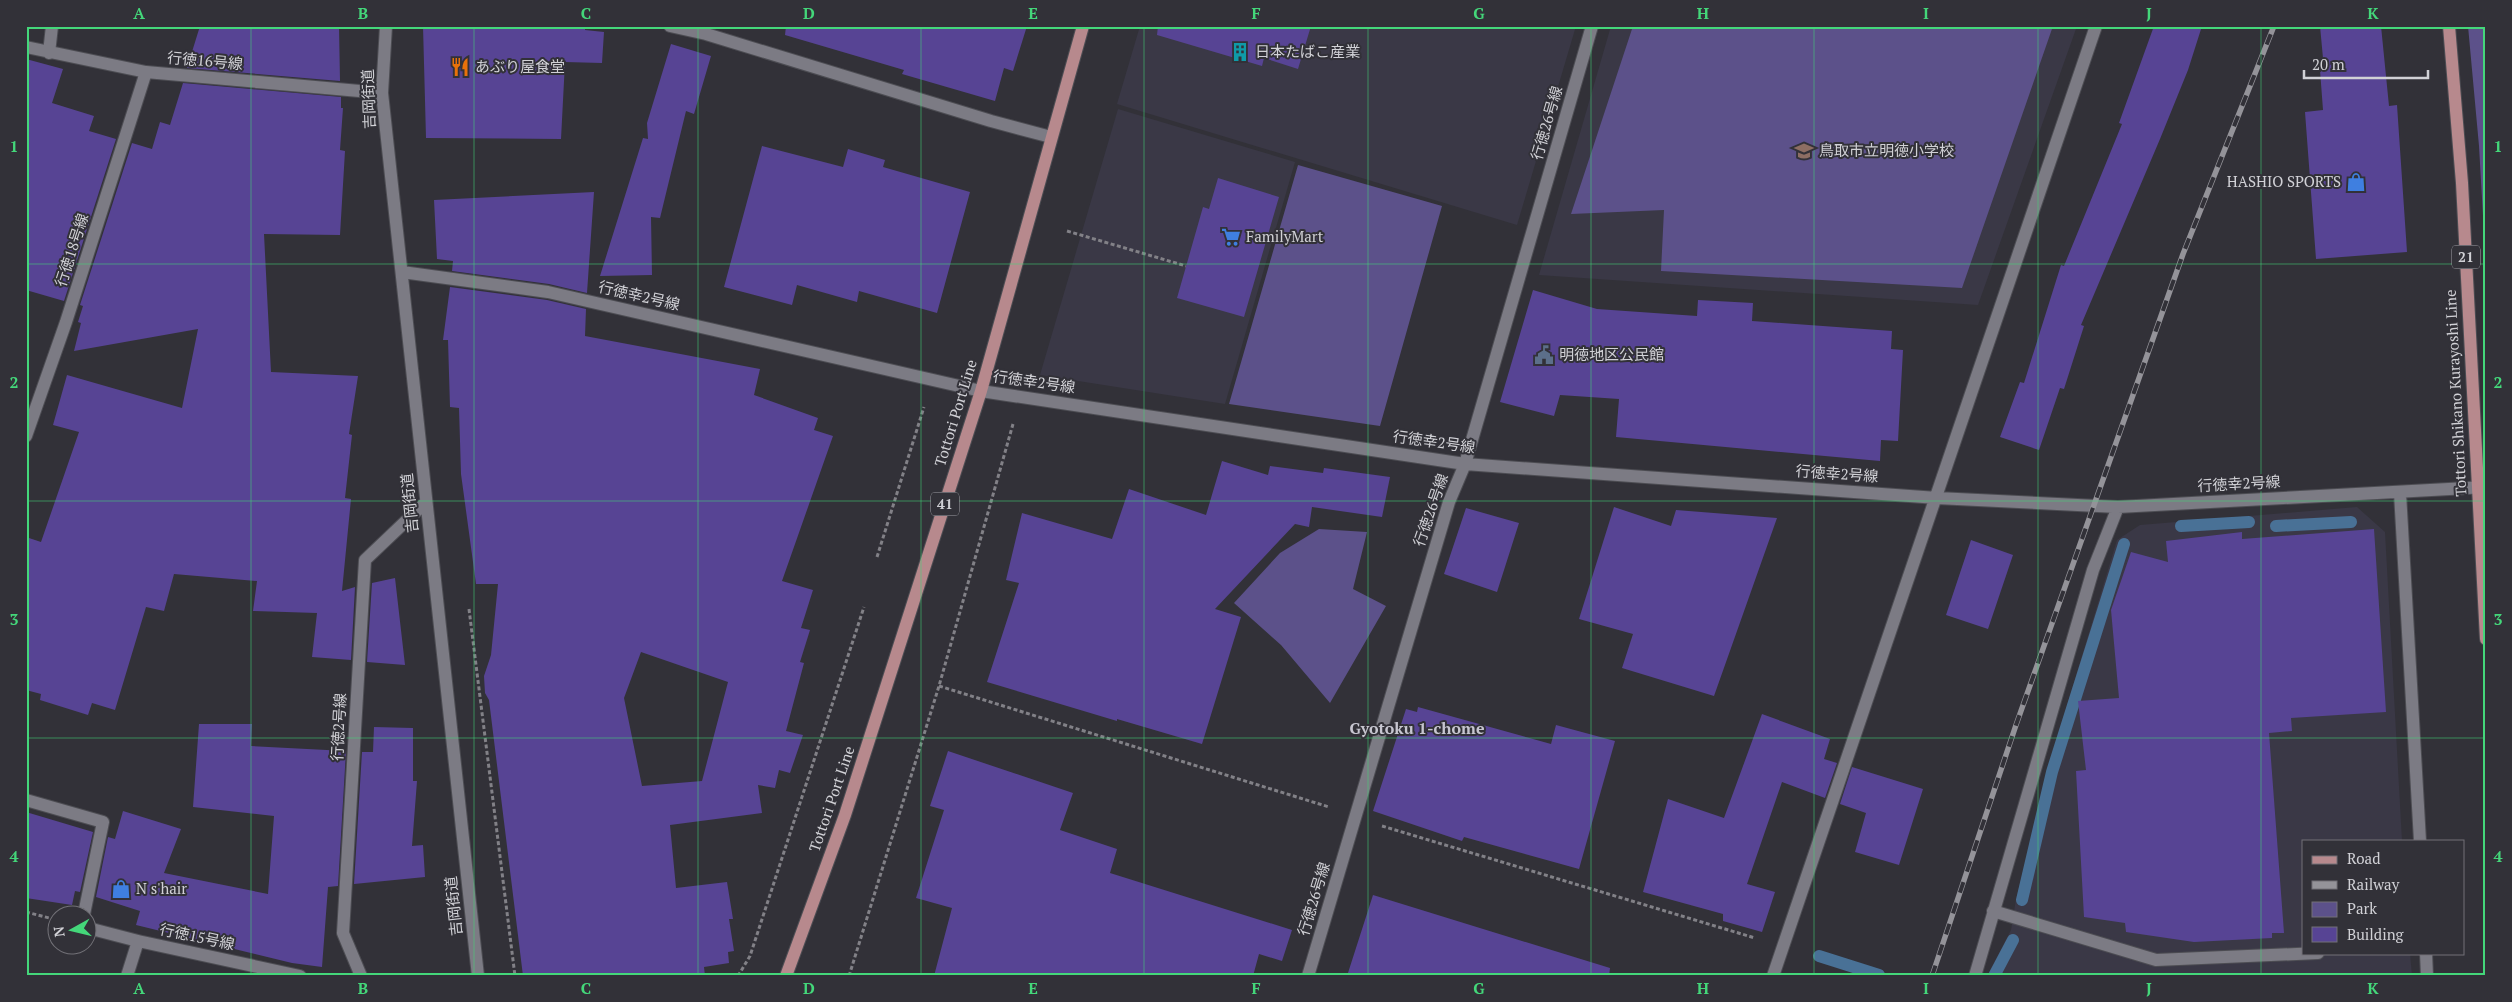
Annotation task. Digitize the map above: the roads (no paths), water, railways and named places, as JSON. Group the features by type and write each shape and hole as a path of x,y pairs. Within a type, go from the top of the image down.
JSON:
{"main road":[{"name":"Tottori Port Line","path":"786,976 845,815 981,391 1083,26"},
{"name":"Tottori Shikano Kurayoshi Line","path":"2449,26 2462,183 2481,488 2486,640"}],"street":[{"path":"49,53 52,26"},
{"name":"吉岡街道","path":"386,26 382,94 478,976"},
{"path":"670,26 706,34 991,121 1051,137"},
{"name":"行徳26号線","path":"1308,976 1448,502 1465,464 1592,26"},
{"path":"1773,976 2096,26"},
{"name":"行徳16号線","path":"26,47 146,72 382,94"},
{"name":"行徳18号線","path":"26,436 66,322 146,72"},
{"name":"行徳幸2号線","path":"402,272 548,292 981,391 1465,464 1937,498 2118,507 2481,488"},
{"path":"2400,493 2420,840"},
{"name":"行徳2号線","path":"361,976 343,933 365,560 426,502"},
{"path":"1975,976 2093,570 2118,507"},
{"path":"26,800 103,822 86,904"},
{"path":"1994,911 2156,960 2302,954"},
{"name":"行徳15号線","path":"98,931 300,976"},
{"path":"127,976 138,941"},
{"path":"2426,954 2427,976"}],"waterway":[{"path":"2181,526 2249,522"},
{"path":"2276,526 2351,522"},
{"path":"2022,900 2052,772 2124,544"},
{"path":"1994,976 2013,940"},
{"path":"1819,956 1879,975"}],"railway":[{"path":"1932,976 2016,725 2183,254 2274,26"}],"place":[{"name":"日本たばこ産業","path":"1240,52"},
{"name":"あぶり屋食堂","path":"460,67"},
{"name":"鳥取市立明徳小学校","path":"1804,151"},
{"name":"HASHIO SPORTS","path":"2356,182"},
{"name":"FamilyMart","path":"1231,237"},
{"name":"明徳地区公民館","path":"1544,355"},
{"name":"N s'hair","path":"121,889"}],"district":[{"name":"Gyotoku 1-chome","path":"1417,728"}]}
